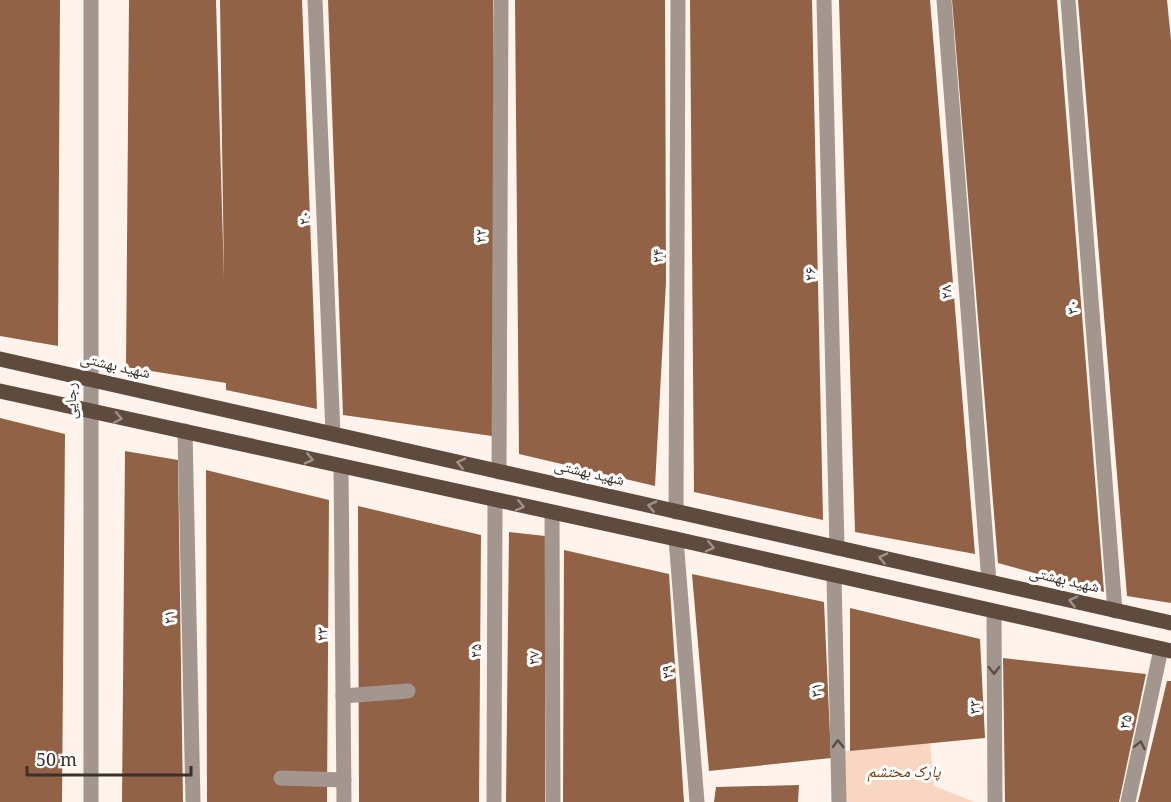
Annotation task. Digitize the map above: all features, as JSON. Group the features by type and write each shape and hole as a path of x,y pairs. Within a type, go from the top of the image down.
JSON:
{"main road":[{"name":"شهید بهشتی","path":"0,359 1171,623"},
{"path":"0,391 676,539 1166,650"}],"street":[{"name":"رجایی","path":"91,0 91,802"},
{"name":"۲۰","path":"315,0 333,434"},
{"name":"۲۲","path":"499,472 501,0"},
{"name":"۲۴","path":"676,512 678,0"},
{"name":"۲۶","path":"824,0 837,548"},
{"name":"۲۸","path":"944,0 989,582"},
{"name":"۳۰","path":"1068,0 1115,611"},
{"name":"۲۱","path":"185,431 193,802"},
{"name":"۲۳","path":"341,466 344,802"},
{"name":"۲۵","path":"494,802 495,501"},
{"name":"۲۷","path":"552,513 553,802"},
{"name":"۲۹","path":"676,539 697,802"},
{"name":"۳۱","path":"834,576 839,802"},
{"name":"۳۳","path":"994,612 995,802"},
{"name":"۳۵","path":"1128,802 1166,650"},
{"path":"343,696 408,691"},
{"path":"281,778 344,780"}],"green space":[{"name":"پارک محتشم","path":"930,743 934,786 975,802 845,802 844,751"}],"building":[{"path":"0,0 60,0 58,346 0,336"},
{"path":"129,0 216,0 224,280 220,0 302,0 317,409 226,390 226,383 126,367"},
{"path":"328,0 493,0 499,437 343,415"},
{"path":"515,0 665,0 666,282 655,486 519,454"},
{"path":"690,0 812,0 823,520 694,492"},
{"path":"839,0 930,0 975,554 855,532"},
{"path":"952,0 1057,0 1104,592 998,563"},
{"path":"1078,0 1167,0 1171,40 1171,603 1127,596"},
{"path":"0,418 65,434 62,802 0,802"},
{"path":"125,451 178,460 183,802 122,802"},
{"path":"206,470 329,500 327,802 207,802"},
{"path":"358,506 481,535 479,802 359,802"},
{"path":"509,532 545,536 545,802 506,802"},
{"path":"564,550 669,574 684,802 563,802"},
{"path":"692,574 824,602 831,758 709,771"},
{"path":"850,608 980,639 985,738 850,751"},
{"path":"1003,658 1146,674 1119,802 1005,802"},
{"path":"1167,681 1171,681 1171,802 1138,802"},
{"path":"799,785 798,802 714,802 716,787"}]}
